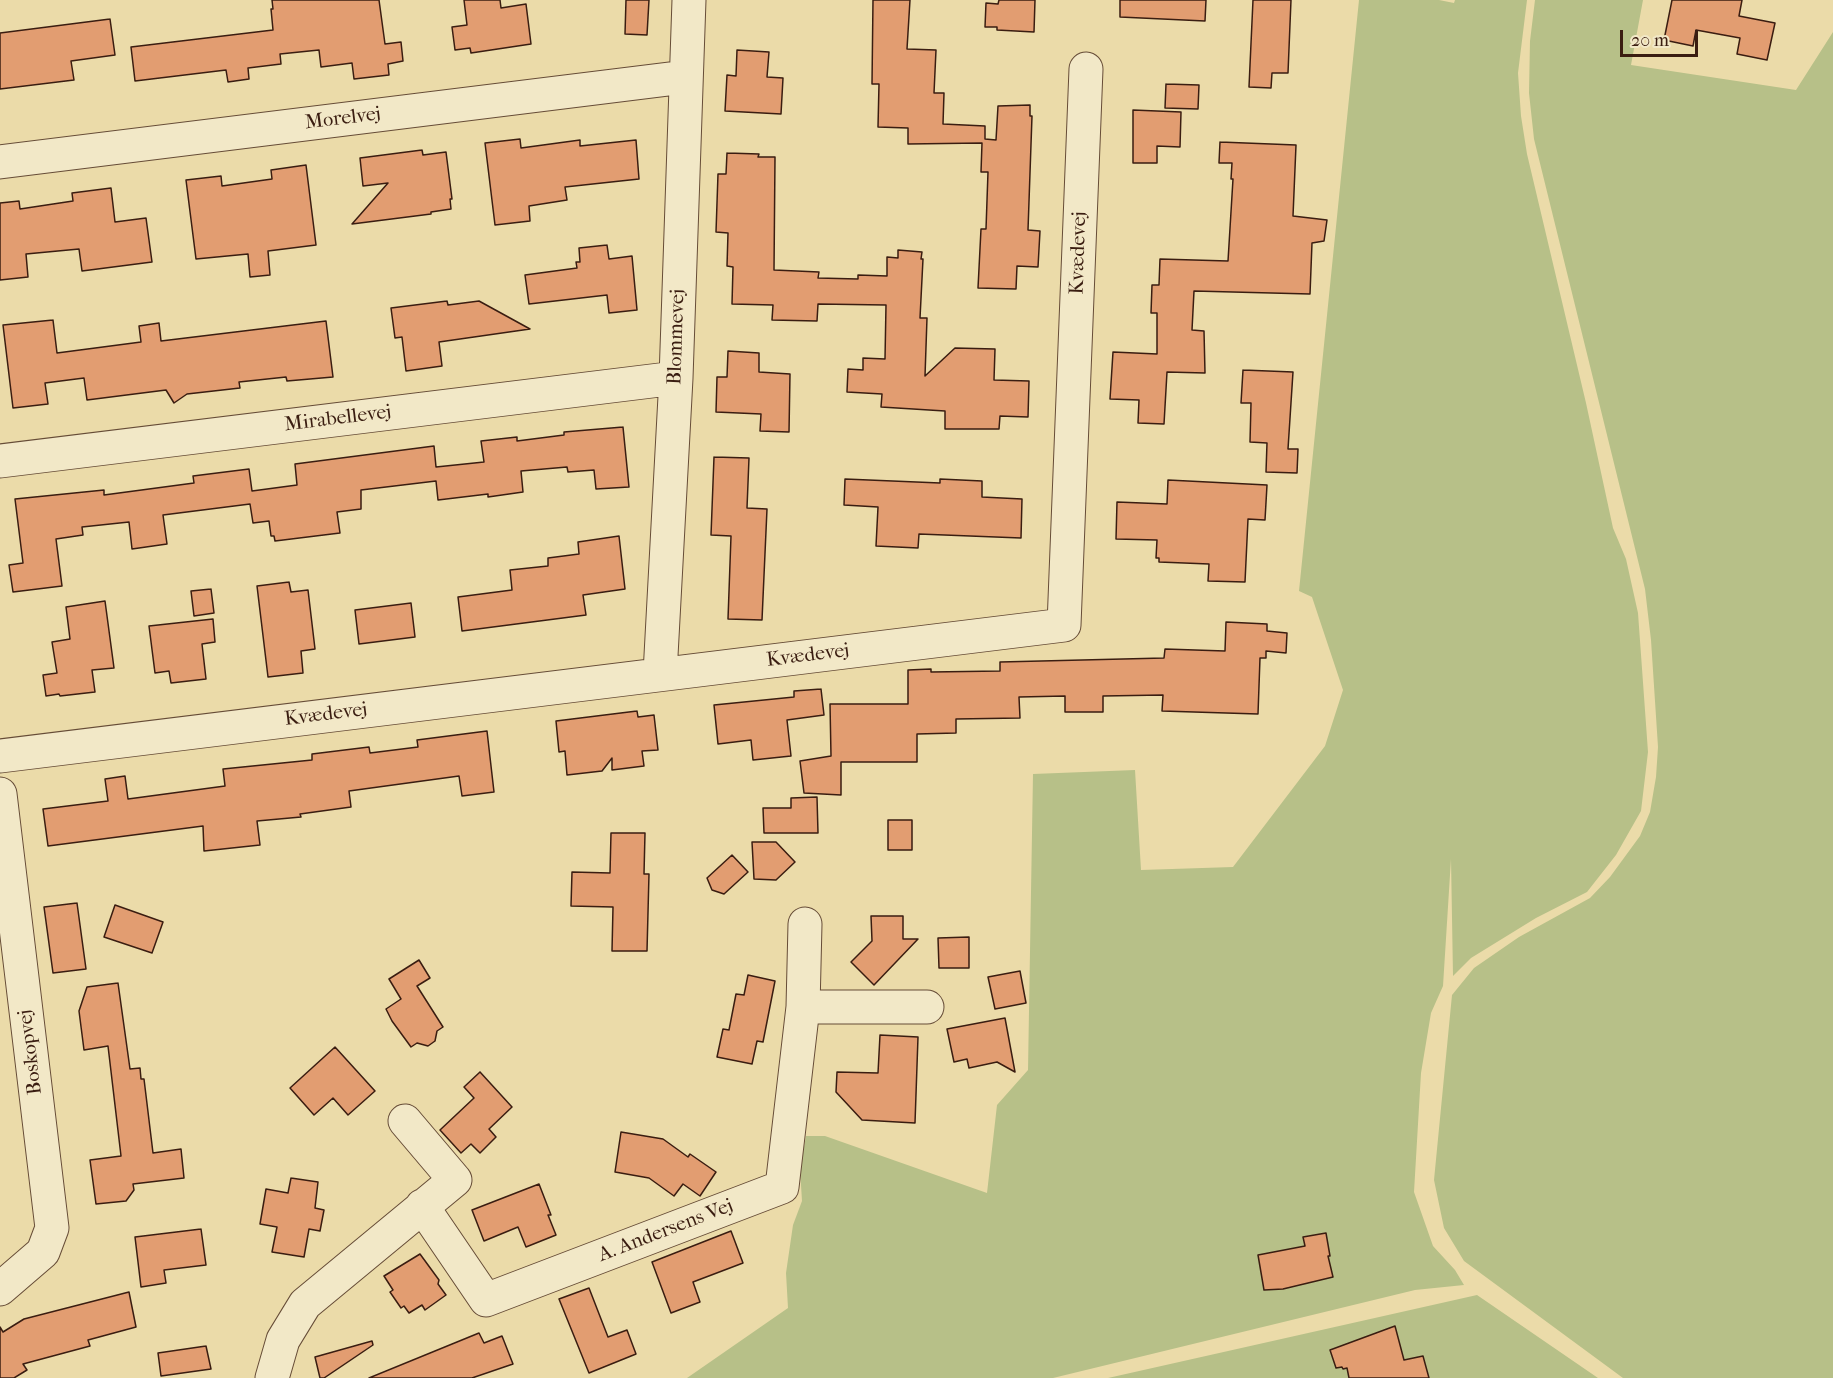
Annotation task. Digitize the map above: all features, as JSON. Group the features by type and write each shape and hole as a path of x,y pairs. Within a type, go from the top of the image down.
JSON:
{"street":[{"name":"Blommevej","path":"660,674 676,378 689,0"},
{"name":"Kvædevej","path":"0,756 1064,625 1086,69"},
{"name":"Morelvej","path":"0,162 685,77"},
{"name":"Mirabellevej","path":"0,461 676,378"},
{"name":"Boskopvej","path":"0,794 52,1228 43,1252 0,1289"},
{"name":"A. Andersens Vej","path":"422,1206 486,1300 782,1187 803,1007 805,924"},
{"path":"803,1007 927,1007"},
{"path":"272,1378 283,1340 305,1304 456,1180 405,1121"}],"green space":[{"path":"1359,0 1439,0 1454,3 1455,0 1527,0 1518,73 1527,154 1613,528 1626,559 1638,613 1648,752 1641,811 1616,855 1587,892 1536,918 1471,958 1453,976 1451,859 1443,986 1431,1013 1421,1073 1414,1192 1433,1246 1455,1270 1464,1285 1415,1290 1053,1378 687,1378 788,1308 786,1273 793,1225 802,1201 800,1169 806,1136 825,1136 987,1193 997,1105 1028,1070 1033,774 1135,770 1141,870 1233,867 1325,746 1343,690 1312,597 1299,591"},
{"path":"1535,0 1643,0 1631,65 1796,90 1833,32 1833,1378 1623,1378 1464,1261 1444,1228 1434,1180 1452,995 1474,968 1519,937 1590,898 1610,877 1640,836 1650,812 1656,777 1658,747 1645,589 1534,139 1529,93 1530,41"},
{"path":"1477,1295 1598,1378 1108,1378"}],"building":[{"path":"272,0 379,0 385,44 401,42 403,61 388,64 389,75 354,79 352,63 321,67 319,50 280,54 281,64 248,68 249,79 228,82 226,70 135,81 131,47 273,30"},
{"path":"464,0 500,0 501,8 526,4 531,44 471,53 470,48 455,50 452,27 467,25"},
{"path":"626,0 649,0 647,35 625,34"},
{"path":"873,0 910,0 907,49 936,50 934,93 944,93 943,124 985,126 985,139 996,140 998,106 1030,105 1030,116 1032,116 1028,230 1040,231 1038,267 1017,266 1016,289 978,288 981,229 986,229 988,172 981,172 982,143 908,144 908,128 878,127 879,84 872,84"},
{"path":"999,0 1035,0 1034,32 985,27 986,3 998,4"},
{"path":"1120,0 1206,0 1205,21 1120,17"},
{"path":"1253,0 1291,0 1288,73 1272,73 1271,88 1249,87"},
{"path":"1672,0 1742,0 1739,16 1775,23 1767,60 1737,54 1740,38 1696,30 1693,46 1664,40"},
{"path":"110,19 115,55 71,61 74,80 0,89 0,33"},
{"path":"737,50 769,52 767,77 783,78 781,114 725,111 727,75 736,76"},
{"path":"1166,84 1199,85 1198,109 1165,108"},
{"path":"1133,110 1181,112 1180,147 1157,146 1157,163 1133,163"},
{"path":"520,139 521,148 580,140 580,146 636,140 639,179 565,187 567,200 529,206 530,221 495,225 485,143"},
{"path":"1220,142 1296,145 1293,216 1327,220 1324,241 1312,243 1310,294 1194,291 1192,330 1204,331 1205,373 1167,372 1164,424 1138,423 1139,400 1110,399 1113,352 1157,354 1157,313 1151,313 1152,285 1159,285 1160,259 1228,261 1232,163 1219,163"},
{"path":"422,150 423,155 446,152 452,199 450,199 451,209 431,212 431,214 352,224 388,183 363,186 360,158"},
{"path":"727,153 775,157 774,270 819,272 818,278 858,279 858,275 887,276 887,257 898,258 898,250 922,252 920,318 927,318 925,376 955,348 995,349 994,380 1029,381 1028,417 1000,416 999,429 945,429 945,411 881,407 882,394 847,392 848,369 863,370 863,358 885,359 886,305 818,304 817,321 772,320 773,305 732,304 733,267 727,266 728,233 716,232 718,174 726,174"},
{"path":"306,165 316,245 268,251 270,275 250,277 248,254 196,259 186,180 221,176 222,186 272,179 271,170"},
{"path":"111,188 115,222 146,218 152,262 82,271 79,249 26,254 28,277 0,280 0,203 19,201 20,209 73,201 72,193"},
{"path":"607,245 609,259 632,256 637,310 609,313 607,295 529,304 525,275 577,268 576,262 580,262 579,248"},
{"path":"447,301 448,305 479,301 530,329 439,342 442,366 406,371 402,337 395,338 391,308"},
{"path":"53,320 57,353 141,342 139,326 159,323 161,341 326,321 333,377 287,381 286,377 239,382 240,388 187,394 174,403 166,390 87,400 84,378 45,383 48,404 13,408 3,325"},
{"path":"728,351 759,353 759,372 790,374 789,432 760,431 761,414 716,412 717,377 727,377"},
{"path":"1243,370 1293,372 1288,449 1298,449 1297,473 1266,472 1267,443 1250,442 1251,403 1241,403"},
{"path":"623,427 629,487 596,489 594,470 568,472 567,467 521,471 523,492 488,497 488,494 438,500 436,481 361,490 361,509 337,512 340,533 275,541 274,536 271,536 269,521 253,523 250,504 163,515 167,544 132,549 129,522 82,527 83,535 56,539 62,586 13,592 9,565 23,563 15,499 104,490 104,495 194,483 193,476 249,469 252,491 297,485 295,464 434,446 436,467 484,462 481,441 517,437 517,441 564,435 564,432"},
{"path":"714,457 749,458 747,508 767,509 762,620 728,619 731,536 711,535"},
{"path":"845,479 940,483 940,479 982,481 982,497 1022,499 1021,538 919,534 918,548 876,546 878,507 844,505"},
{"path":"1168,480 1267,485 1265,520 1248,519 1245,582 1208,581 1209,564 1159,562 1159,558 1156,558 1157,540 1116,539 1117,502 1167,504"},
{"path":"619,536 625,589 583,595 586,615 462,631 458,597 512,590 510,570 548,566 548,558 579,554 578,542"},
{"path":"289,582 291,592 308,590 315,649 301,651 303,673 268,677 257,586"},
{"path":"211,589 214,613 194,616 191,591"},
{"path":"105,601 114,668 92,670 95,692 46,696 43,675 57,673 52,642 70,639 66,607"},
{"path":"411,603 415,637 359,644 355,610"},
{"path":"213,619 215,642 202,644 206,679 171,683 169,671 155,673 149,626"},
{"path":"1226,622 1267,624 1267,631 1287,633 1286,653 1266,651 1266,658 1260,658 1258,714 1162,711 1163,695 1103,696 1103,712 1065,712 1065,696 1019,697 1020,718 956,719 956,733 917,734 917,762 841,762 841,795 804,793 800,761 831,756 830,704 908,704 908,670 1000,671 1000,662 1164,658 1165,649 1225,651"},
{"path":"821,689 824,715 787,720 791,756 753,760 751,740 718,744 714,705 794,697 794,691"},
{"path":"637,711 638,717 654,715 658,750 642,751 644,766 612,770 612,758 602,771 567,775 565,751 559,752 556,721"},
{"path":"487,731 494,792 462,796 459,776 349,791 351,807 300,814 301,817 257,821 260,845 204,851 203,826 48,846 43,809 108,801 105,779 125,776 128,799 225,786 223,769 312,760 312,754 369,747 370,753 418,747 417,740"},
{"path":"817,797 818,833 764,833 763,808 791,808 791,798"},
{"path":"888,820 912,820 912,850 888,850"},
{"path":"611,833 645,833 644,874 649,874 647,951 612,951 613,907 571,906 572,872 610,873"},
{"path":"752,842 776,842 795,862 776,880 754,879"},
{"path":"732,855 748,872 724,894 712,890 707,878"},
{"path":"77,903 86,969 53,973 44,907"},
{"path":"115,905 163,922 152,953 104,937"},
{"path":"871,916 903,916 903,939 918,939 874,985 851,962 872,941"},
{"path":"969,937 969,968 939,968 938,938"},
{"path":"419,960 430,978 417,986 443,1027 437,1031 435,1041 428,1046 417,1043 411,1047 386,1009 401,999 389,979"},
{"path":"1020,971 1026,1003 995,1009 988,977"},
{"path":"748,975 775,981 763,1042 757,1041 752,1064 717,1057 723,1029 729,1030 736,994 744,995"},
{"path":"118,983 130,1069 140,1068 141,1079 144,1079 153,1153 181,1149 184,1178 133,1184 134,1190 126,1201 96,1204 90,1160 121,1156 108,1046 84,1050 79,1011 87,987"},
{"path":"1005,1018 1015,1072 997,1062 969,1068 967,1059 954,1062 947,1029"},
{"path":"880,1035 918,1037 915,1123 862,1120 836,1092 837,1072 878,1073"},
{"path":"335,1047 375,1091 348,1115 333,1098 314,1115 290,1088"},
{"path":"480,1072 512,1107 489,1129 496,1137 480,1153 471,1144 461,1153 440,1130 474,1098 464,1087"},
{"path":"621,1132 663,1139 688,1157 690,1154 716,1172 700,1196 683,1184 674,1196 649,1178 615,1172"},
{"path":"291,1178 318,1182 315,1208 324,1210 320,1231 309,1229 304,1257 272,1252 277,1227 260,1224 266,1189 288,1193"},
{"path":"539,1184 556,1235 526,1247 518,1227 484,1241 472,1210"},
{"path":"201,1229 206,1265 164,1270 166,1283 141,1287 135,1237"},
{"path":"731,1231 743,1263 693,1282 700,1302 671,1313 652,1262"},
{"path":"1326,1233 1333,1277 1283,1289 1264,1290 1258,1255 1305,1246 1303,1237"},
{"path":"420,1254 439,1280 438,1284 446,1295 425,1310 422,1305 409,1313 404,1306 401,1308 390,1292 393,1290 384,1276"},
{"path":"589,1288 608,1337 627,1330 636,1354 589,1373 559,1299"},
{"path":"129,1292 136,1327 88,1340 90,1346 23,1364 27,1370 14,1378 0,1378 0,1327 3,1332 24,1319"},
{"path":"1395,1326 1404,1360 1423,1356 1429,1378 1349,1378 1347,1368 1336,1368 1330,1350"},
{"path":"479,1333 484,1343 502,1336 513,1364 472,1378 369,1378"},
{"path":"372,1341 373,1345 324,1378 320,1378 315,1357"},
{"path":"206,1346 211,1369 161,1376 158,1353"}]}
